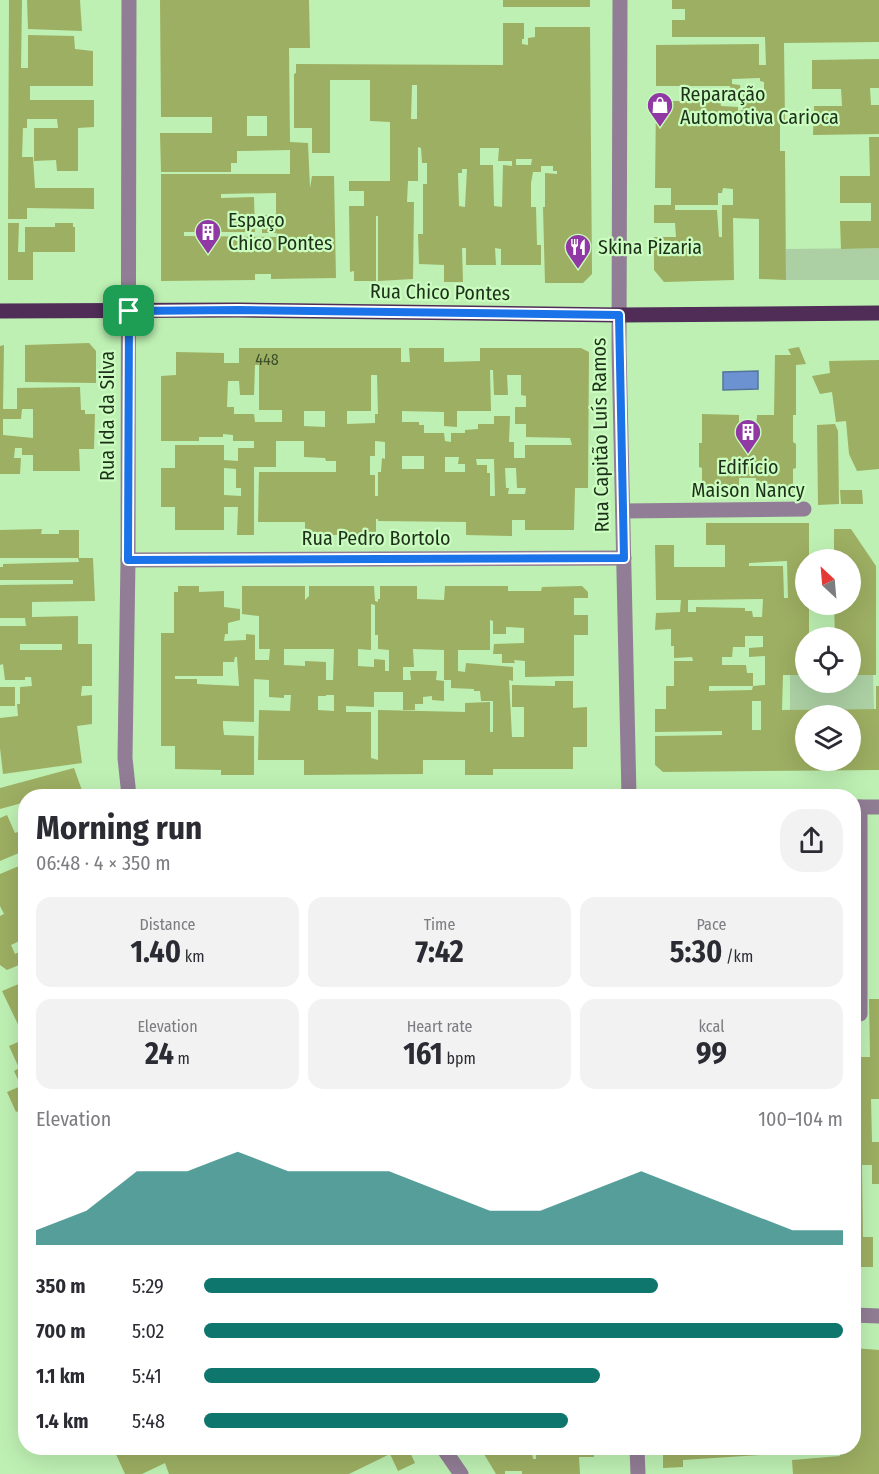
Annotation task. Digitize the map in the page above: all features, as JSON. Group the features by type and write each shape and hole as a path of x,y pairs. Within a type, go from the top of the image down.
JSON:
{"main road":[{"name":"Rua Chico Pontes","path":"0,311 238,310 619,315 879,313"}],"street":[{"name":"Rua Ida da Silva","path":"128,789 125,758 128,560 129,0"},
{"name":"Rua Capitão Luís Ramos","path":"620,0 619,315 629,789"},
{"path":"623,511 804,508"},
{"name":"Rua Pedro Bortolo","path":"128,560 624,558"},
{"path":"861,807 879,807"},
{"path":"861,1315 879,1316"},
{"path":"448,1455 461,1474"},
{"path":"637,1455 638,1474"}],"green space":[{"path":"879,248 879,280 786,280 786,249"},
{"path":"790,675 795,675 795,693 861,693 861,675 873,675 874,709 861,709 861,705 795,705 795,710 790,710"}],"water":[{"path":"758,371 758,389 723,390 723,372"}],"building":[{"path":"9,0 22,0 21,68 28,68 28,35 74,36 75,49 93,51 93,86 30,86 30,100 94,100 94,127 78,128 78,171 57,171 56,160 34,161 34,128 58,128 57,119 27,119 27,128 23,128 22,157 33,157 35,188 94,188 94,209 27,208 27,219 8,219"},
{"path":"27,0 80,0 82,31 28,29"},
{"path":"160,0 309,0 310,48 289,48 290,142 308,143 310,188 312,176 334,176 336,278 271,279 271,274 255,274 255,280 161,281 161,174 290,174 290,150 237,151 237,163 231,163 231,172 161,172 160,133 212,133 212,117 161,117","holes":["247,116 267,116 267,136 247,136","276,193 276,215 262,215 262,233 277,233 276,237 184,236 184,232 255,232 254,197 221,198 221,194"]},
{"path":"503,0 590,0 590,7 503,7"},
{"path":"672,0 879,0 879,42 784,43 785,121 780,122 780,151 785,151 786,280 759,279 759,219 733,218 734,280 664,282 654,270 654,237 676,237 675,223 654,223 654,205 671,205 671,188 655,188 656,101 707,101 707,93 716,93 716,101 720,101 721,106 738,107 738,111 743,110 743,94 764,94 764,82 760,81 760,78 732,79 732,84 740,85 741,94 731,94 730,86 656,86 656,45 759,44 759,65 766,65 765,37 672,37 672,20 685,20 685,9 672,9","holes":["723,188 733,189 733,205 722,205 722,237 719,237 717,210 675,210 675,205 718,205 718,193 722,193"]},
{"path":"503,23 524,23 522,44 528,45 528,38 535,37 535,27 590,27 592,274 583,283 545,283 543,207 545,207 545,173 557,174 557,171 553,171 553,166 541,166 541,172 533,172 531,183 531,207 536,207 537,245 541,245 541,265 501,265 501,249 495,248 496,265 466,265 466,248 462,248 463,282 444,282 444,265 419,264 418,234 423,234 423,184 427,184 427,163 422,163 421,148 418,147 418,181 408,181 407,202 414,202 413,279 378,281 378,216 376,216 376,281 354,281 354,271 350,272 349,206 364,206 364,191 349,191 349,181 390,181 390,122 370,121 370,80 330,80 330,153 312,153 312,128 294,128 296,64 503,65","holes":["412,85 417,85 417,119 411,119","480,148 499,148 498,161 512,161 512,166 503,165 502,207 494,206 493,165 480,165","516,159 532,159 531,165 516,165","462,169 467,169 465,207 459,206 458,173 462,173"]},
{"path":"879,59 879,88 870,88 871,105 879,105 879,134 813,135 814,106 842,106 841,89 812,89 812,60"},
{"path":"869,137 879,137 879,248 841,249 840,221 871,221 871,203 840,203 840,176 870,176"},
{"path":"8,223 19,223 18,252 25,252 25,227 55,227 55,223 73,223 75,252 33,252 33,280 8,280"},
{"path":"89,343 96,351 96,383 25,382 25,345"},
{"path":"4,345 3,409 17,409 17,388 80,387 81,410 85,410 85,414 95,414 94,449 79,449 80,471 33,471 33,455 22,455 22,448 15,448 14,458 21,458 20,474 0,474 0,346","holes":["22,409 33,409 33,438 3,435 3,419 21,419"]},
{"name":"Edifício Maison Nancy","path":"799,347 806,364 796,365 796,415 793,415 793,442 796,444 796,468 793,469 793,495 756,495 756,478 739,478 739,495 702,495 699,443 702,443 702,414 739,415 739,432 756,432 757,415 774,415 775,355 791,355 788,349"},
{"path":"239,348 401,348 401,362 410,362 409,348 444,348 444,362 480,361 480,348 581,348 589,352 588,488 575,488 574,530 525,530 525,520 512,520 512,536 466,535 466,522 378,521 376,519 376,535 305,535 305,522 258,522 259,472 336,472 336,461 304,457 304,441 276,441 276,467 254,467 254,535 237,535 238,507 224,507 224,530 175,530 175,507 161,507 161,468 175,468 175,445 224,445 224,460 238,461 238,448 254,448 254,441 233,441 233,435 223,434 223,437 199,437 199,441 161,441 161,376 176,375 176,352 224,353 224,363 239,363","holes":["255,365 259,365 259,410 282,410 282,422 255,422 254,414 234,414 234,407 227,407 228,381 239,381 240,395 254,395","490,370 493,370 494,395 508,395 507,375 521,375 521,395 526,396 526,407 515,407 515,424 526,424 526,437 570,438 572,445 525,445 525,458 514,458 514,442 509,442 510,416 494,416 494,424 478,424 478,429 465,430 465,433 451,433 451,442 445,441 444,433 424,433 424,425 419,425 419,422 402,422 402,411 444,412 444,426 457,427 457,411 491,411","371,375 377,375 378,414 375,414 375,423 347,424 347,411 371,411","304,411 325,411 325,427 304,426","375,441 385,442 385,459 382,458 381,472 378,472 378,496 375,496 375,475 370,475 370,456 375,456","402,456 424,456 424,469 402,469","445,457 459,457 458,464 465,464 465,472 445,472","476,459 494,459 495,496 490,496 490,473 487,473 487,465 477,465","224,468 236,469 236,488 241,488 241,496 224,495","505,468 516,468 517,488 526,488 525,494 508,494"]},
{"path":"879,360 879,469 857,471 849,454 846,421 836,422 832,392 820,394 812,376 830,373 829,361"},
{"path":"835,424 838,431 839,504 818,505 817,425"},
{"path":"840,490 862,490 863,504 841,504"},
{"path":"706,523 809,523 809,549 795,549 795,615 809,615 809,627 795,627 795,675 783,675 782,710 795,710 795,771 663,772 655,765 655,736 722,735 722,731 655,732 655,709 666,709 666,686 674,686 674,661 693,661 692,657 674,658 671,629 655,630 656,613 680,612 681,600 656,600 655,545 674,545 674,567 725,567 725,545 706,545","holes":["787,561 788,598 784,598 783,566 749,566 749,563","763,599 762,617 753,617 752,611 745,611 745,608 696,607 696,612 688,612 688,600","745,636 763,636 763,647 749,648 749,657 765,656 765,685 753,686 753,673 747,673 746,665 722,665 722,657 732,657 733,647 745,647","709,686 753,686 752,690 709,691","752,701 761,701 761,730 752,730"]},
{"path":"42,529 41,534 59,534 59,530 79,530 79,558 0,558 0,530"},
{"path":"834,529 851,529 876,566 876,675 861,675 861,627 835,627 834,615 861,615 861,549 834,549"},
{"path":"78,558 93,558 95,601 32,602 32,617 78,616 78,644 92,644 92,686 82,686 81,696 92,695 92,724 77,726 82,763 3,774 0,718 18,716 17,704 20,704 20,687 32,686 31,677 25,677 25,680 5,680 3,664 0,665 0,626 26,626 25,618 0,618 0,585 73,584 73,580 0,580 0,567 3,567 3,564 79,562","holes":["20,644 62,644 62,650 20,650"]},
{"path":"178,586 199,586 199,592 224,591 224,607 240,609 240,620 228,623 228,634 225,634 224,641 246,640 246,634 255,635 255,660 269,660 270,649 259,649 259,616 242,614 242,586 305,586 305,600 309,596 309,586 374,586 375,601 378,602 380,586 417,586 417,599 444,600 445,586 508,586 508,591 541,591 542,587 582,586 588,592 588,598 574,598 574,615 588,615 588,635 574,635 574,676 525,677 525,661 514,660 515,663 502,663 502,654 493,654 494,644 524,643 524,628 506,627 506,634 493,634 493,621 490,620 490,650 458,650 458,671 465,672 466,663 513,667 513,681 509,680 512,737 524,737 524,707 512,707 512,685 555,686 555,681 573,681 573,708 587,707 587,747 573,747 573,769 493,769 493,775 465,775 465,760 423,760 423,774 304,775 304,760 258,760 259,710 290,711 291,695 284,695 284,698 269,697 269,680 254,679 254,722 223,721 223,727 224,735 254,736 254,775 221,775 221,770 175,769 175,746 161,746 161,633 174,633 174,592 178,592","holes":["371,604 375,605 375,635 378,635 378,649 389,650 389,671 385,671 385,660 374,659 374,667 358,666 358,649 371,650","284,649 334,649 333,680 326,680 326,662 305,661 305,666 284,665","413,649 444,650 444,680 451,680 451,688 474,689 474,691 480,691 481,701 493,701 493,732 490,732 490,702 465,703 465,712 378,710 378,760 371,758 371,712 346,712 346,706 374,707 374,692 403,692 403,710 415,710 415,704 423,704 423,697 432,696 432,700 444,701 444,681 436,680 437,671 410,671 411,680 403,680 403,667 414,667","237,657 239,686 197,684 197,679 175,679 175,676 223,676 223,662 234,662","334,695 334,711 318,710 318,696"]},
{"path":"876,686 879,686 879,770 861,770 861,709 876,709"},
{"path":"0,687 15,687 15,706 0,706"},
{"path":"74,768 82,789 18,789 18,804 0,809 0,788"},
{"path":"7,815 15,833 18,832 18,853 0,861 0,818"},
{"path":"18,866 18,942 11,945 15,954 18,953 18,965 7,970 0,965 0,916 4,914 0,906 0,874"},
{"path":"18,984 18,1024 2,991"},
{"path":"869,999 879,999 879,1099 871,1099 872,1142 879,1142 879,1184 872,1184 872,1165 862,1165 863,1237 873,1237 873,1267 861,1267 861,1057 870,1057"},
{"path":"18,1042 18,1066 9,1046"},
{"path":"18,1087 18,1111 16,1112 7,1092"},
{"path":"861,1349 879,1350 879,1474 793,1474 792,1460 861,1455"},
{"path":"116,1455 388,1455 349,1474 169,1474 165,1463 142,1474 125,1474"},
{"path":"390,1455 411,1455 415,1463 398,1471"},
{"path":"485,1455 532,1455 533,1459 536,1459 536,1455 594,1455 594,1457 579,1457 580,1474 522,1474 522,1471 505,1471 505,1474 496,1474"},
{"path":"663,1455 761,1455 683,1460 683,1467 663,1468"}],"place":[{"name":"Reparação Automotiva Carioca","path":"660,128"},
{"name":"Espaço Chico Pontes","path":"208,255"},
{"name":"Skina Pizaria","path":"578,270"},
{"name":"Edifício Maison Nancy","path":"748,455"}],"route":[{"path":"238,310 619,315 624,558 128,560 129,311 238,310"}]}
